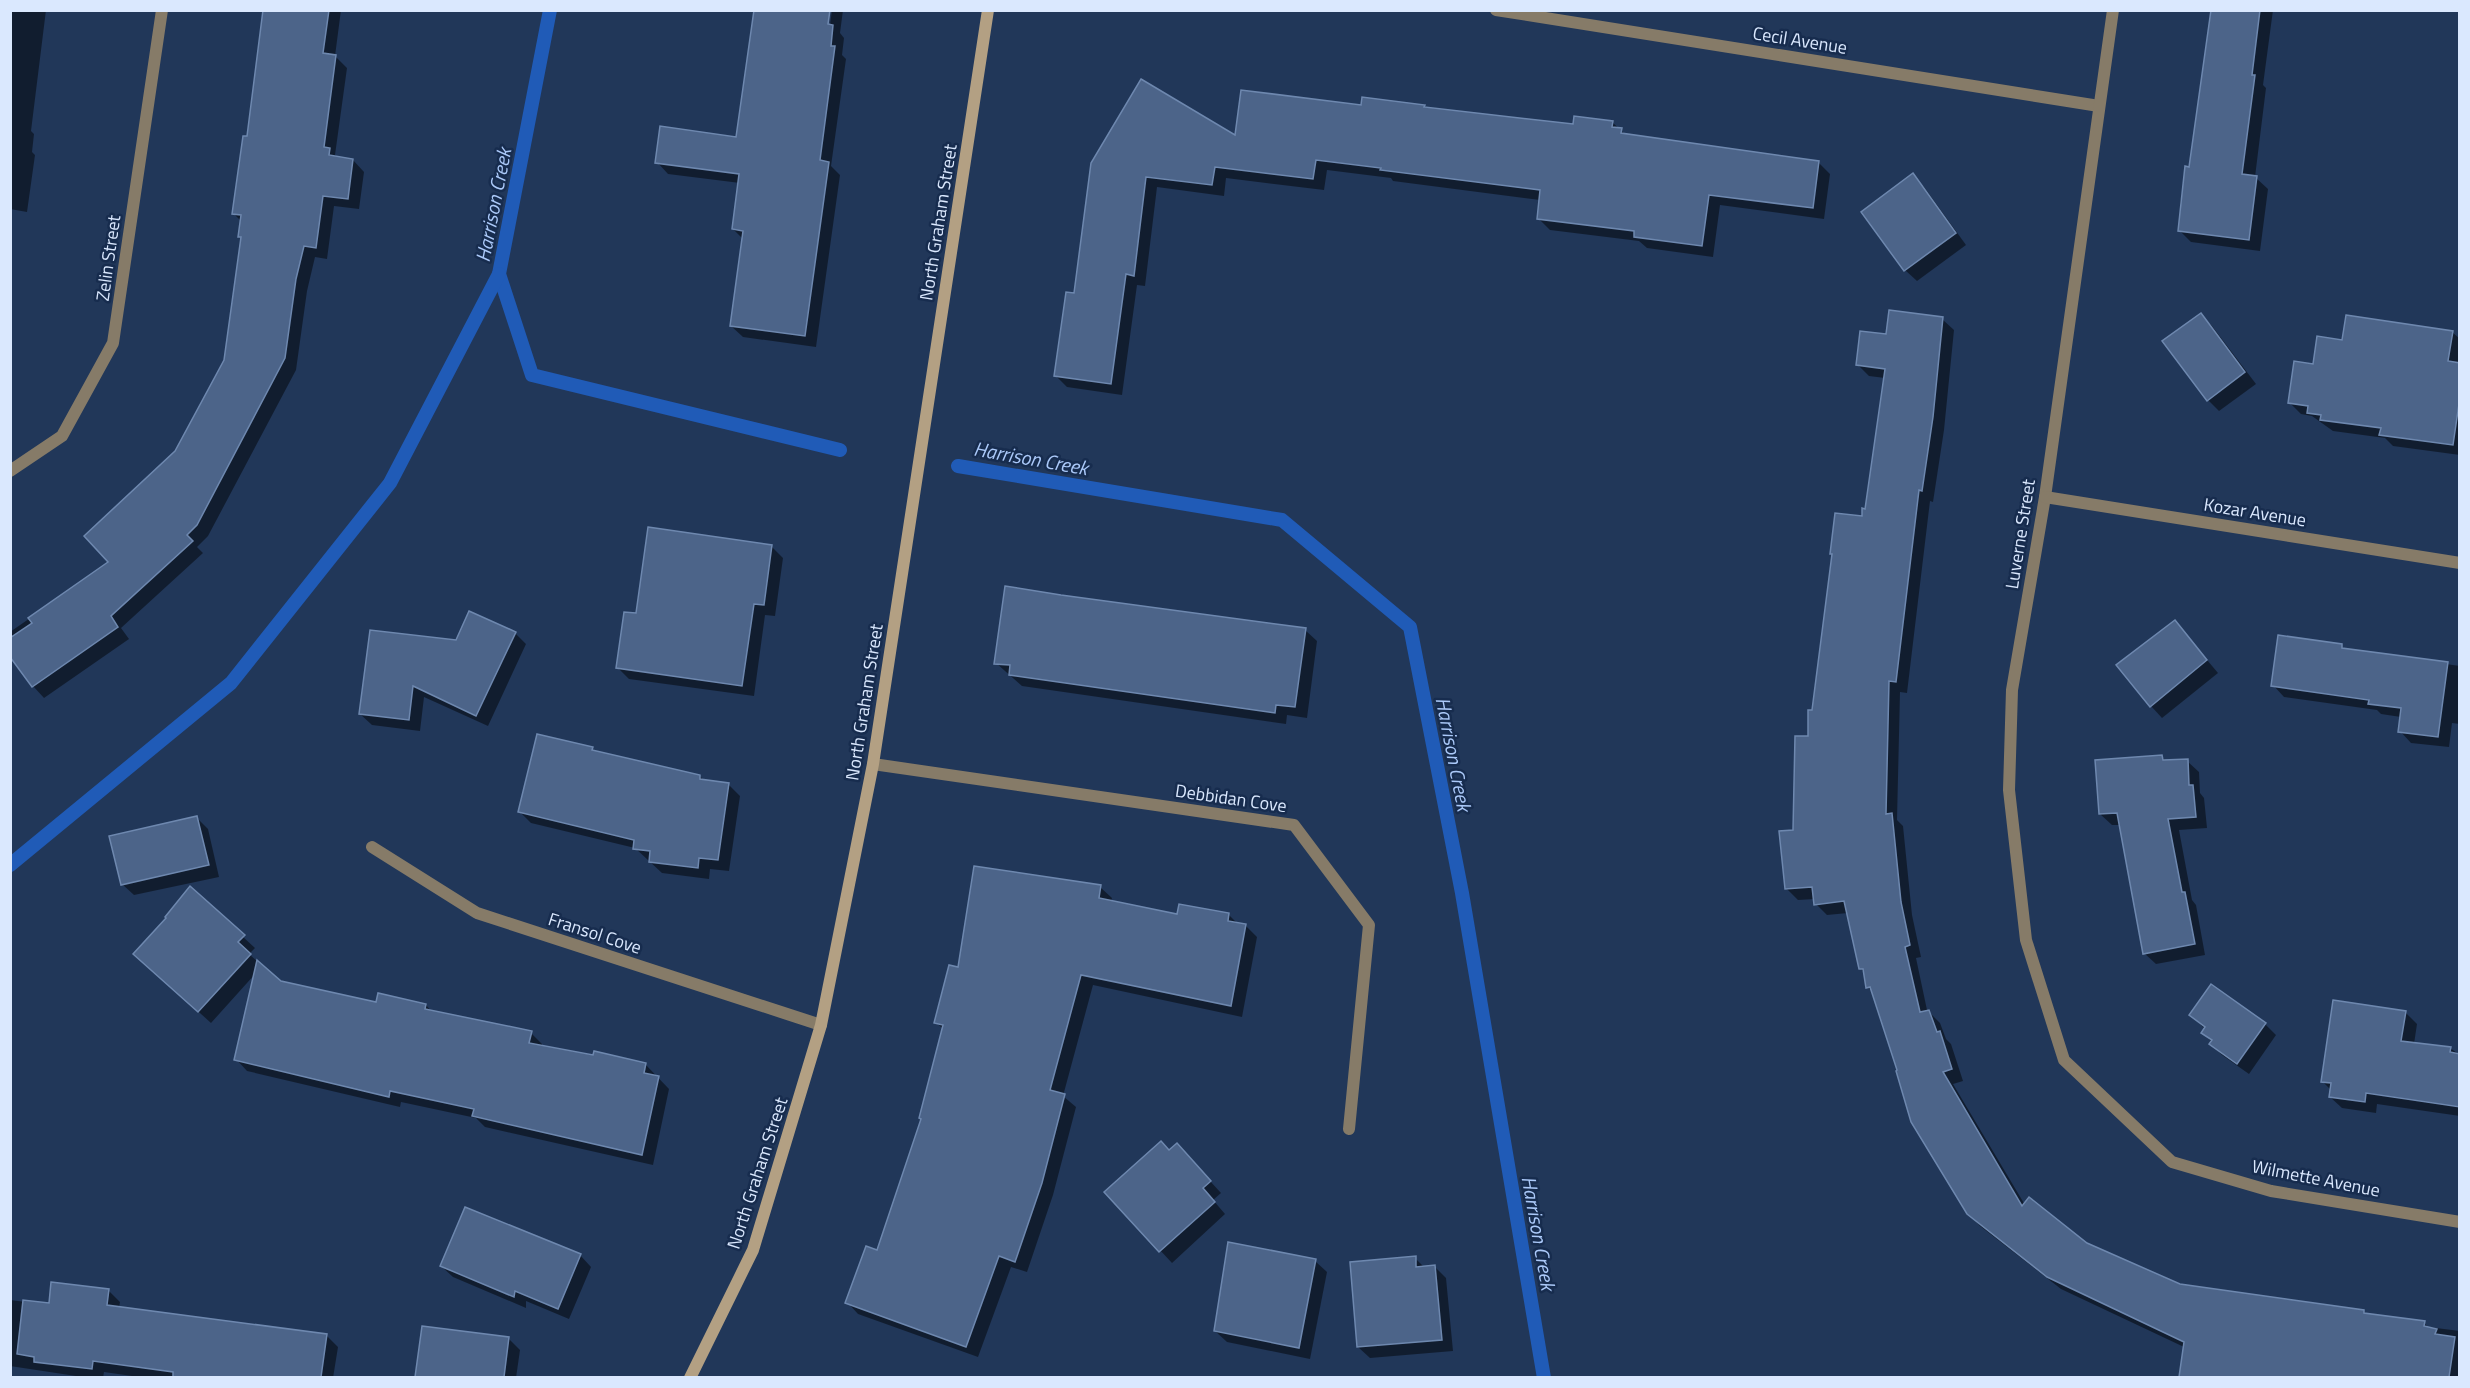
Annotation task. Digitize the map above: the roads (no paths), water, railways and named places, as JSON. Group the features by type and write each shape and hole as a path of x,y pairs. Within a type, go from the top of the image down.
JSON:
{"main road":[{"name":"North Graham Street","path":"690,1377 753,1250 821,1025 873,764 988,10"}],"street":[{"name":"Zelin Street","path":"10,471 62,436 113,343 162,10"},
{"name":"Cecil Avenue","path":"1496,10 2099,106"},
{"name":"Luverne Street","path":"2064,1060 2026,940 2009,790 2012,690 2045,496 2113,10"},
{"name":"Kozar Avenue","path":"2045,496 2460,563"},
{"name":"Debbidan Cove","path":"873,764 1294,825 1369,925 1348,1129"},
{"name":"Fransol Cove","path":"372,847 477,914 821,1025"},
{"name":"Wilmette Avenue","path":"2064,1060 2172,1162 2271,1191 2460,1222"}],"waterway":[{"name":"Harrison Creek","path":"550,10 499,274 532,375 840,450"},
{"path":"10,865 231,683 390,483 499,274"},
{"name":"Harrison Creek","path":"958,466 1282,520 1410,627 1462,893 1544,1378"}]}
